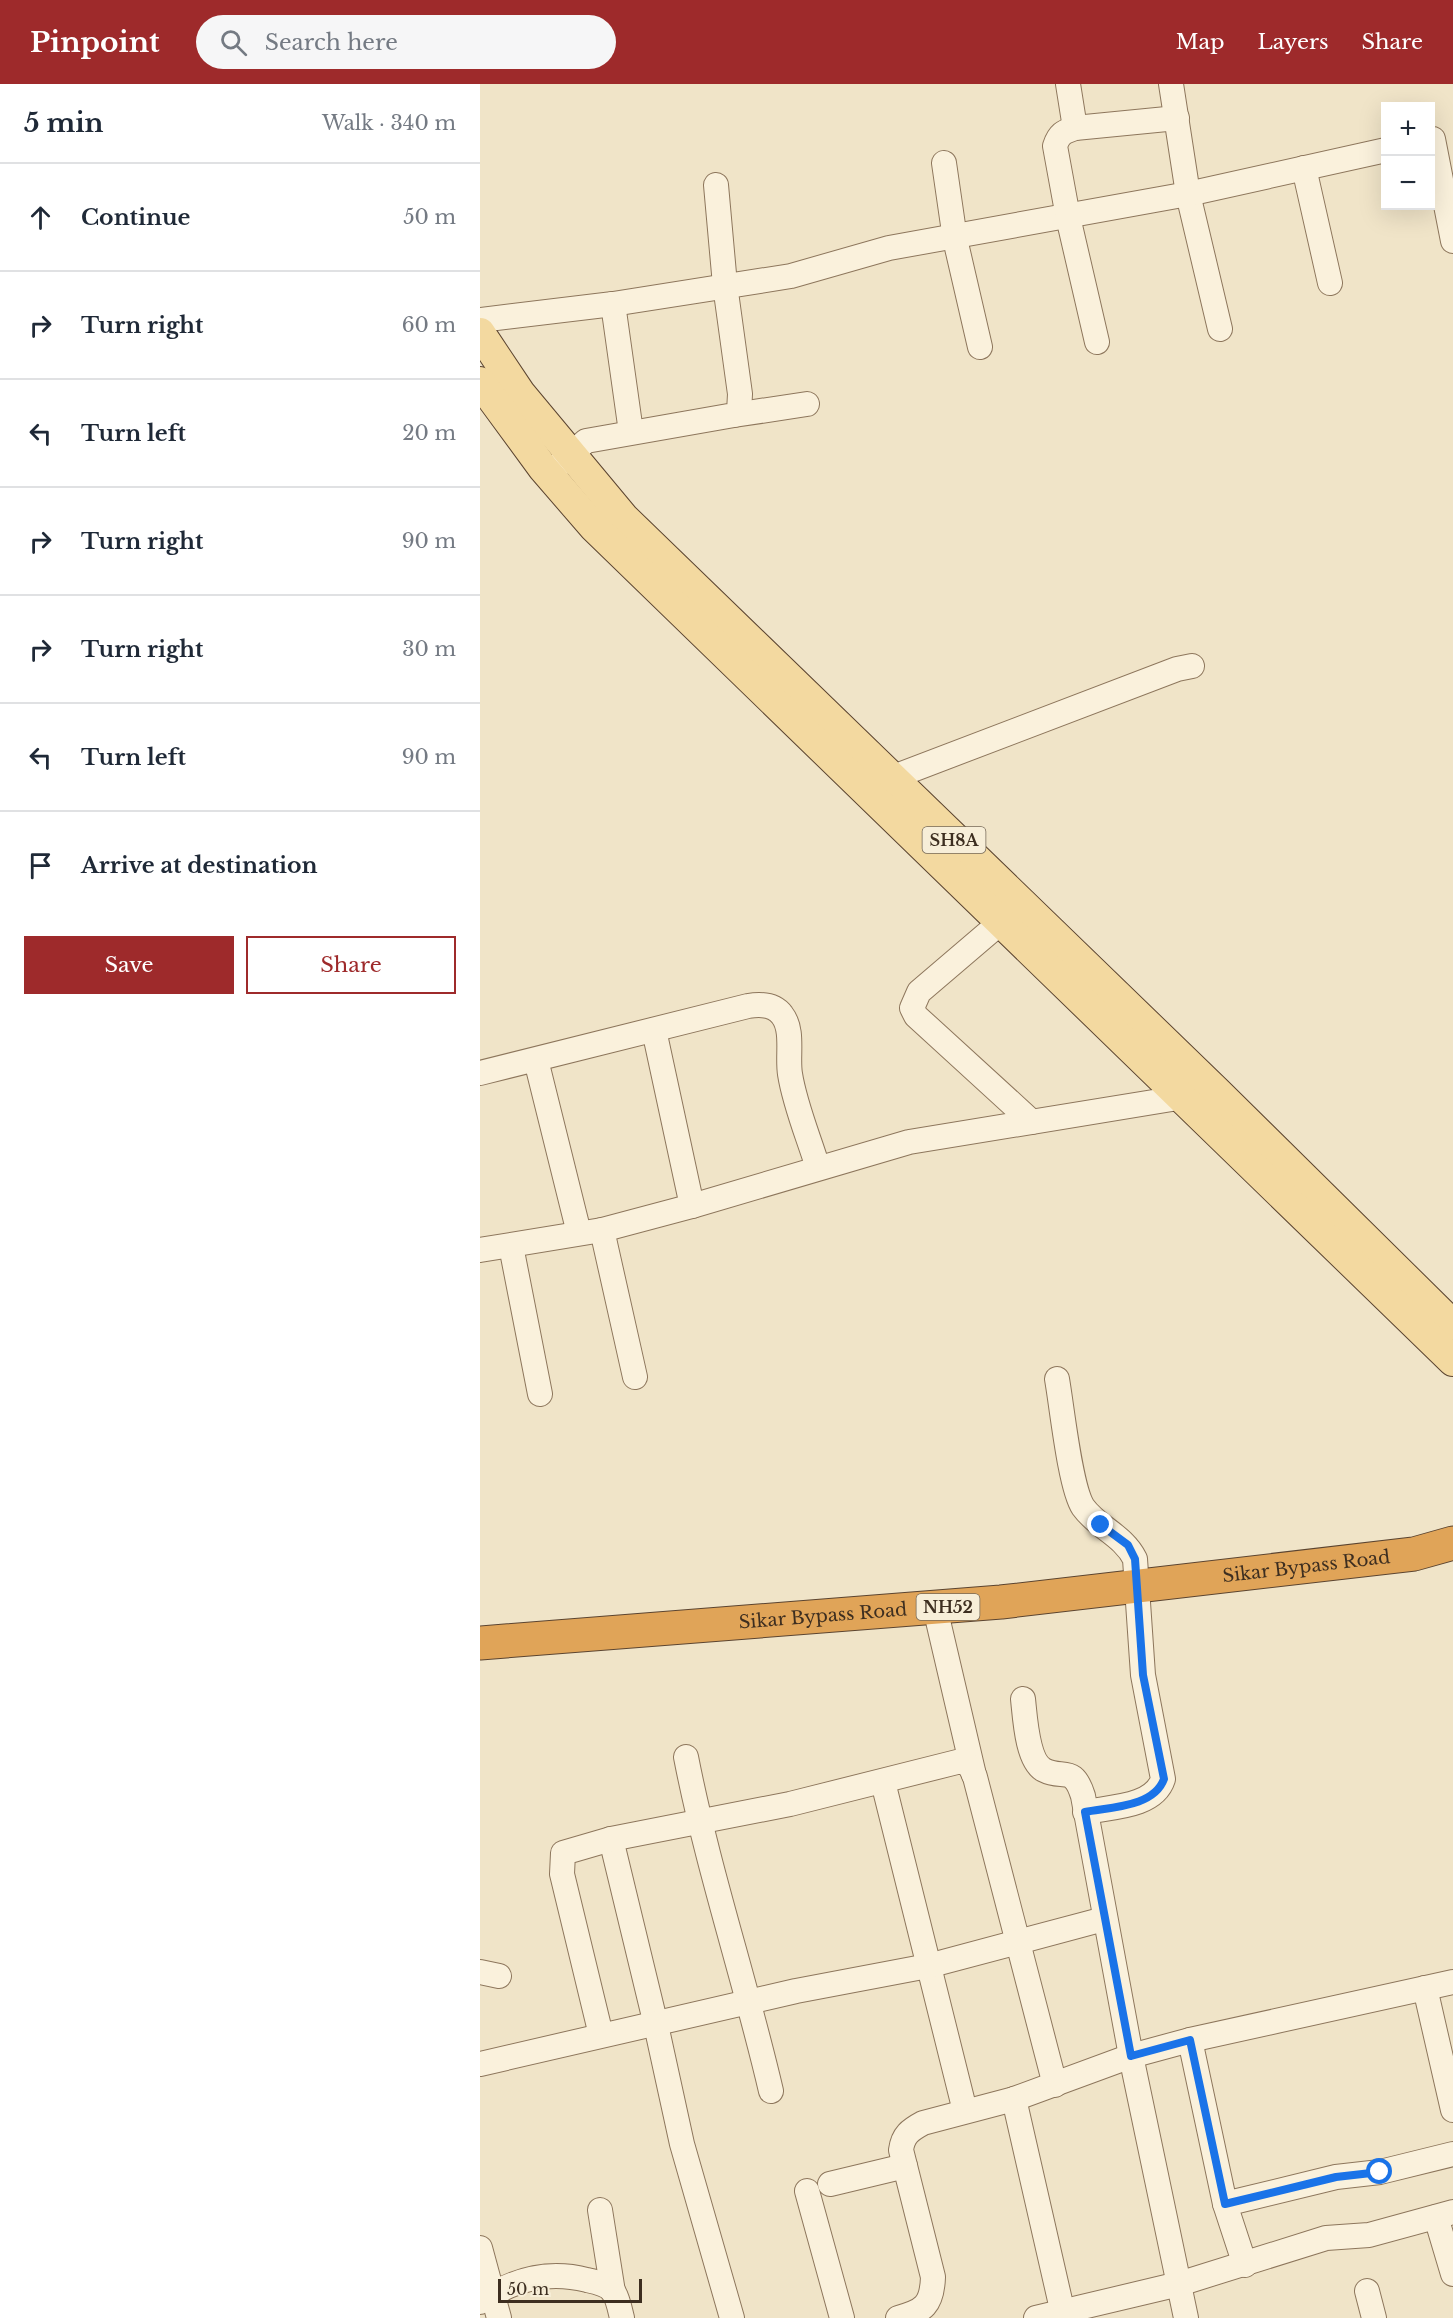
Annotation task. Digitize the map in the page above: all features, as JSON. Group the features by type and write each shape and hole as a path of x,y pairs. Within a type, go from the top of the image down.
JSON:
{"highway":[{"name":"Sikar Bypass Road","path":"480,1643 935,1608 1414,1554 1453,1543"},
{"name":"Sikar Bypass Road","path":"1414,1554 1453,1558"}],"main road":[{"name":"SH8A","path":"480,333 520,393 594,527 1453,1361"},
{"name":"SH8A","path":"485,399 559,465 624,518 1217,1092 1453,1325"}],"street":[{"path":"1068,84 1075,128"},
{"path":"1171,84 1188,194 1220,328"},
{"path":"1097,342 1068,217 1055,146 1063,131 1075,128 1177,118"},
{"path":"1439,137 1453,241"},
{"path":"480,320 613,304 791,276 889,248 954,234 1068,217 1188,194 1381,151"},
{"path":"945,163 954,234 980,347"},
{"path":"1304,168 1330,283"},
{"path":"716,185 725,285 740,394 739,412 734,415"},
{"path":"613,304 631,432"},
{"path":"559,465 586,441 807,404"},
{"path":"891,778 1178,669 1192,666"},
{"path":"1001,922 919,992 912,1008 916,1016 1032,1122"},
{"path":"480,1073 759,1004 781,1013 787,1024 789,1074 818,1168"},
{"path":"654,1030 692,1206"},
{"path":"536,1060 634,1377"},
{"path":"480,1250 591,1232 692,1206 909,1142 1184,1098"},
{"path":"511,1246 540,1394"},
{"path":"1057,1379 1075,1484 1081,1503 1089,1515 1128,1545 1135,1559 1143,1675 1164,1779 1160,1791 1146,1800 1085,1812"},
{"path":"935,1608 1016,1942 1055,2085"},
{"path":"1023,1699 1030,1746 1035,1761 1044,1770 1071,1776 1079,1783 1131,2056 1186,2318"},
{"path":"686,1757 698,1821 751,2002 771,2091"},
{"path":"601,2035 560,1863 563,1853 611,1839 790,1804 961,1761 970,1766 974,1775"},
{"path":"883,1782 965,2111"},
{"path":"611,1839 657,2025 682,2144 732,2318"},
{"path":"480,2064 751,2002 928,1966 1104,1919"},
{"path":"898,2318 928,2312 933,2293 933,2277 902,2150 903,2138 911,2130 965,2111 1014,2099 1131,2056 1190,2040 1453,1982"},
{"path":"1425,1988 1453,2110"},
{"path":"1190,2040 1225,2204 1245,2265"},
{"path":"1014,2099 1063,2315"},
{"path":"1225,2204 1336,2177 1380,2172 1453,2154"},
{"path":"830,2184 905,2166"},
{"path":"807,2191 842,2318"},
{"path":"600,2210 614,2292 622,2318"},
{"path":"1036,2318 1063,2315 1179,2284 1326,2238 1369,2235 1444,2215 1453,2274"},
{"path":"480,2248 486,2297 499,2318"},
{"path":"486,2297 536,2276 559,2275 603,2284 614,2292"},
{"path":"1367,2291 1374,2318"}],"route":[{"path":"1101,1525 1128,1545 1135,1559 1143,1675 1164,1779 1160,1791 1146,1800 1085,1812 1131,2056 1190,2040 1225,2204 1336,2177 1380,2172"}]}
